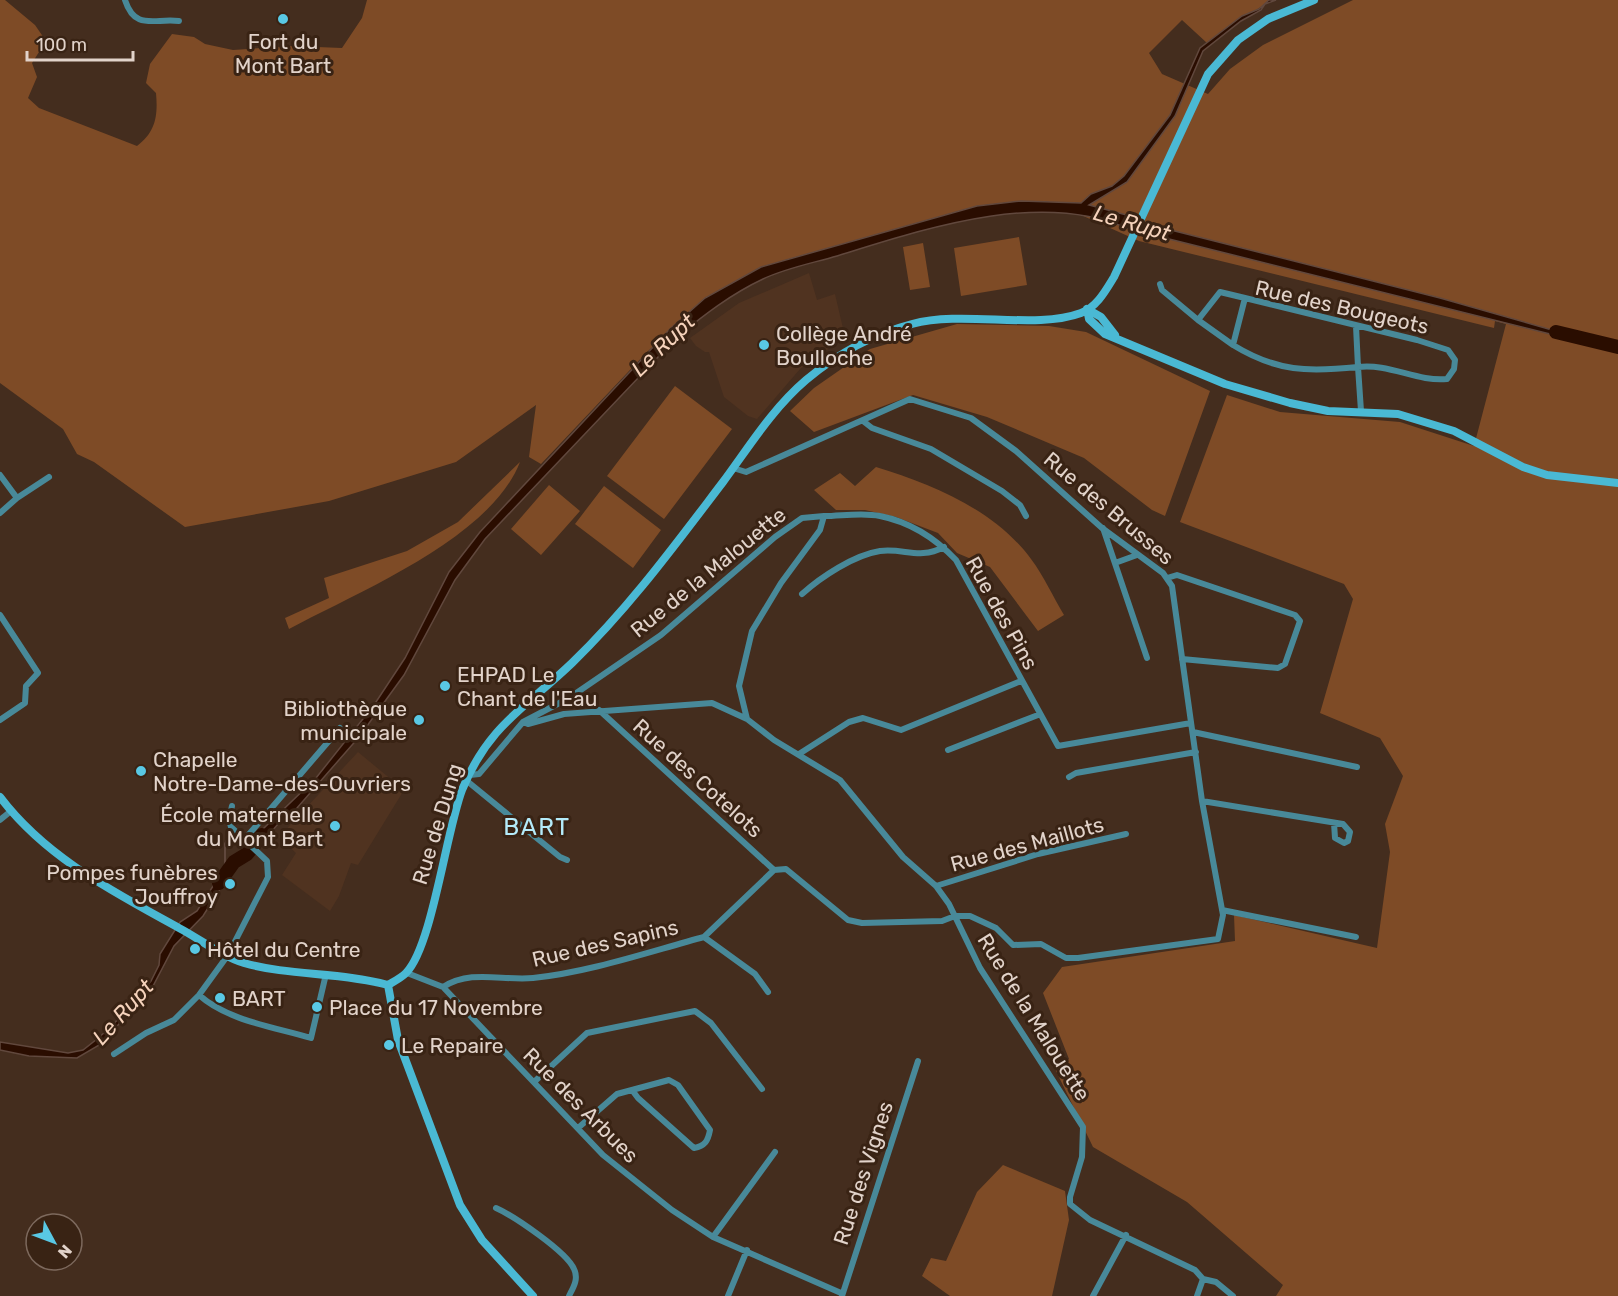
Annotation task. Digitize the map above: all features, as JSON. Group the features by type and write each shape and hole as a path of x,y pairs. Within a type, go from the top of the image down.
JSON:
{"main road":[{"path":"1314,0 1268,19 1238,39 1208,74 1106,292 1088,309 1095,312 1110,330 1122,339 1225,384 1315,409 1398,414 1454,431 1523,467 1547,475 1618,483"},
{"name":"Rue de Dung","path":"388,985 407,972 423,942 449,834 475,760 503,723 570,664 630,603 758,432 785,400 829,362 883,333 912,324 942,318 1049,318 1088,309"},
{"path":"0,797 10,811 72,867 241,962 265,968 326,974 388,985 398,1040 460,1205 482,1240 533,1296"}],"street":[{"path":"125,0 134,17 142,21 179,21"},
{"path":"1160,284 1162,290 1233,345"},
{"path":"1198,320 1220,292 1245,298"},
{"name":"Rue des Bougeots","path":"1245,298 1356,326 1448,350 1455,360 1454,369 1447,379 1430,380 1373,365 1323,371 1289,370 1256,359 1233,345 1245,298"},
{"path":"1356,326 1361,411"},
{"name":"Rue des Brusses","path":"733,468 746,472 910,399 971,418 1016,451 1102,528 1167,578 1172,586 1202,801 1222,910 1218,939 1066,958 1041,944 1013,945 996,928 970,916 955,915"},
{"path":"863,421 872,428 931,449 1002,491 1020,505 1026,516"},
{"path":"0,474 17,498"},
{"path":"0,513 17,498 49,477"},
{"name":"Rue de la Malouette","path":"468,778 479,774 523,722 570,698 661,635 775,537 802,518 824,516 820,530 781,583 752,631 739,687 747,719 840,780 903,857 936,886 955,915 980,968 1083,1127 1082,1156 1070,1204 1077,1212 1126,1235"},
{"name":"Rue des Pins","path":"824,516 880,516 930,536 944,547 956,560 1038,715 1058,746 1191,723"},
{"path":"1102,528 1147,657"},
{"path":"802,594 819,579 879,551 929,555 944,547"},
{"path":"1115,563 1137,555"},
{"path":"1167,578 1177,575 1295,615 1300,621 1285,664 1278,668 1182,659"},
{"path":"0,615 39,673 26,686 25,703 0,720"},
{"path":"799,754 849,722 863,718 901,730 1020,681"},
{"path":"523,722 528,724 564,714 599,710 712,704 747,719"},
{"name":"Rue des Cotelots","path":"599,710 774,870"},
{"path":"948,750 1038,715"},
{"path":"246,842 340,728"},
{"path":"1193,732 1357,767"},
{"path":"1069,777 1076,773 1196,752"},
{"path":"468,778 560,857 567,860"},
{"path":"1202,801 1334,823"},
{"path":"114,1054 146,1033 174,1020 199,995 228,955 268,878 267,861 231,825 232,806"},
{"path":"0,820 10,811"},
{"name":"Rue des Maillots","path":"936,886 1038,854 1126,834"},
{"path":"774,870 786,869 848,920 862,923 942,921 955,915"},
{"name":"Rue des Sapins","path":"443,987 456,979 478,975 532,978 600,964 704,937 774,870"},
{"path":"1222,910 1356,937"},
{"name":"Rue des Sapins","path":"704,937 755,974 768,992"},
{"name":"Rue des Arbues","path":"407,972 443,987 603,1155 672,1210 713,1237 747,1250 841,1295"},
{"path":"199,995 210,1005 228,1013 311,1038 326,974"},
{"path":"534,1082 587,1033 695,1011 711,1023 762,1089"},
{"name":"Rue des Vignes","path":"841,1295 918,1061"},
{"path":"578,1128 617,1094 632,1089 669,1080 678,1085 710,1130 708,1139 702,1146 694,1148 638,1098 632,1089"},
{"path":"713,1237 775,1152"},
{"path":"496,1208 516,1217 563,1256 575,1270 575,1284 568,1296"},
{"path":"1093,1296 1126,1235 1195,1270 1203,1279 1216,1282 1233,1296"},
{"path":"728,1296 747,1250"},
{"path":"1197,1296 1203,1279"}],"shaded area":[{"path":"0,0 5,0 35,25 46,41 32,63 37,77 28,98 39,108 137,146 152,129 156,116 156,93 146,83 150,64 172,34 194,37 205,44 233,50 292,46 342,48 362,18 367,0 1271,0 1207,43 1182,20 1149,53 1162,74 1208,94 1230,69 1263,45 1353,0 1618,0 1618,1296 1276,1296 1283,1285 1187,1202 1093,1147 1056,1071 1069,1059 1043,993 1062,967 1235,941 1234,915 1377,948 1390,852 1385,824 1403,776 1380,738 1320,713 1353,599 1344,584 1180,522 1227,395 1280,412 1400,422 1474,446 1506,324 1495,321 1494,328 1139,241 1070,210 978,211 773,267 703,302 647,352 541,464 529,457 536,405 456,462 329,501 185,527 94,462 77,454 63,429 0,383"},
{"path":"1019,237 1027,285 961,296 954,248"},
{"path":"923,243 930,287 910,290 903,247"},
{"name":"Collège André Boulloche","path":"809,273 817,300 835,294 845,337 800,369 757,419 748,416 724,397 709,352 696,346 690,338 739,303"},
{"path":"957,324 1049,326 1086,332 1210,391 1165,516 1152,510 1084,458 987,417 913,395 814,432 790,411 814,388 870,349"},
{"path":"675,386 732,429 664,519 607,476"},
{"path":"520,462 505,489 481,515 452,538 385,580 289,629 285,618 329,598 324,578 407,551 458,522"},
{"path":"876,467 919,482 961,501 999,526 1031,559 1064,615 1038,631 990,567 957,553 938,533 896,517 865,510 836,510 814,490 840,473 855,486"},
{"path":"549,485 580,511 541,555 511,529"},
{"path":"604,486 661,530 633,568 575,524"},
{"name":"École maternelle du Mont Bart","path":"358,752 404,790 358,865 351,863 339,896 330,911 282,875 296,853 279,837"},
{"path":"1003,1165 1065,1191 1069,1220 1052,1296 950,1296 922,1276 931,1258 946,1261 977,1192"}],"water":[{"path":"1269,0 1276,0 1265,4 1261,10 1241,21 1203,51 1175,116 1127,182 1089,205 1134,217 1151,225 1440,298 1573,336 1550,334 1129,229 1095,218 1058,213 1021,213 983,217 944,225 772,275 729,298 677,337 485,539 455,580 404,675 359,737 297,808 285,816 257,848 253,845 263,829 316,778 374,705 405,658 449,572 480,532 670,329 705,298 761,267 977,206 1021,201 1081,203 1091,194 1112,186 1124,176 1170,115 1200,48 1242,16 1259,9"},
{"path":"226,866 232,870 203,916 174,946 153,986 101,1044 77,1058 29,1056 0,1050 0,1042 68,1053 83,1050 97,1039 112,1026 151,981 159,965 160,954 180,922 197,911"}],"waterway":[{"name":"Le Rupt","path":"1556,332 1618,347"},
{"path":"225,871 225,844 231,831"},
{"name":"Le Rupt","path":"219,883 234,862 247,854 262,835"}],"place":[{"name":"Fort du Mont Bart","path":"283,19"},
{"name":"Collège André Boulloche","path":"764,345"},
{"name":"EHPAD Le Chant de l'Eau","path":"445,686"},
{"name":"Bibliothèque municipale","path":"419,720"},
{"name":"Chapelle Notre-Dame-des-Ouvriers","path":"141,771"},
{"name":"École maternelle du Mont Bart","path":"335,826"},
{"name":"Pompes funèbres Jouffroy","path":"230,884"},
{"name":"Hôtel du Centre","path":"195,949"},
{"name":"BART","path":"220,998"},
{"name":"Place du 17 Novembre","path":"317,1007"},
{"name":"Le Repaire","path":"389,1045"}],"district":[{"name":"BART","path":"537,827"}]}
